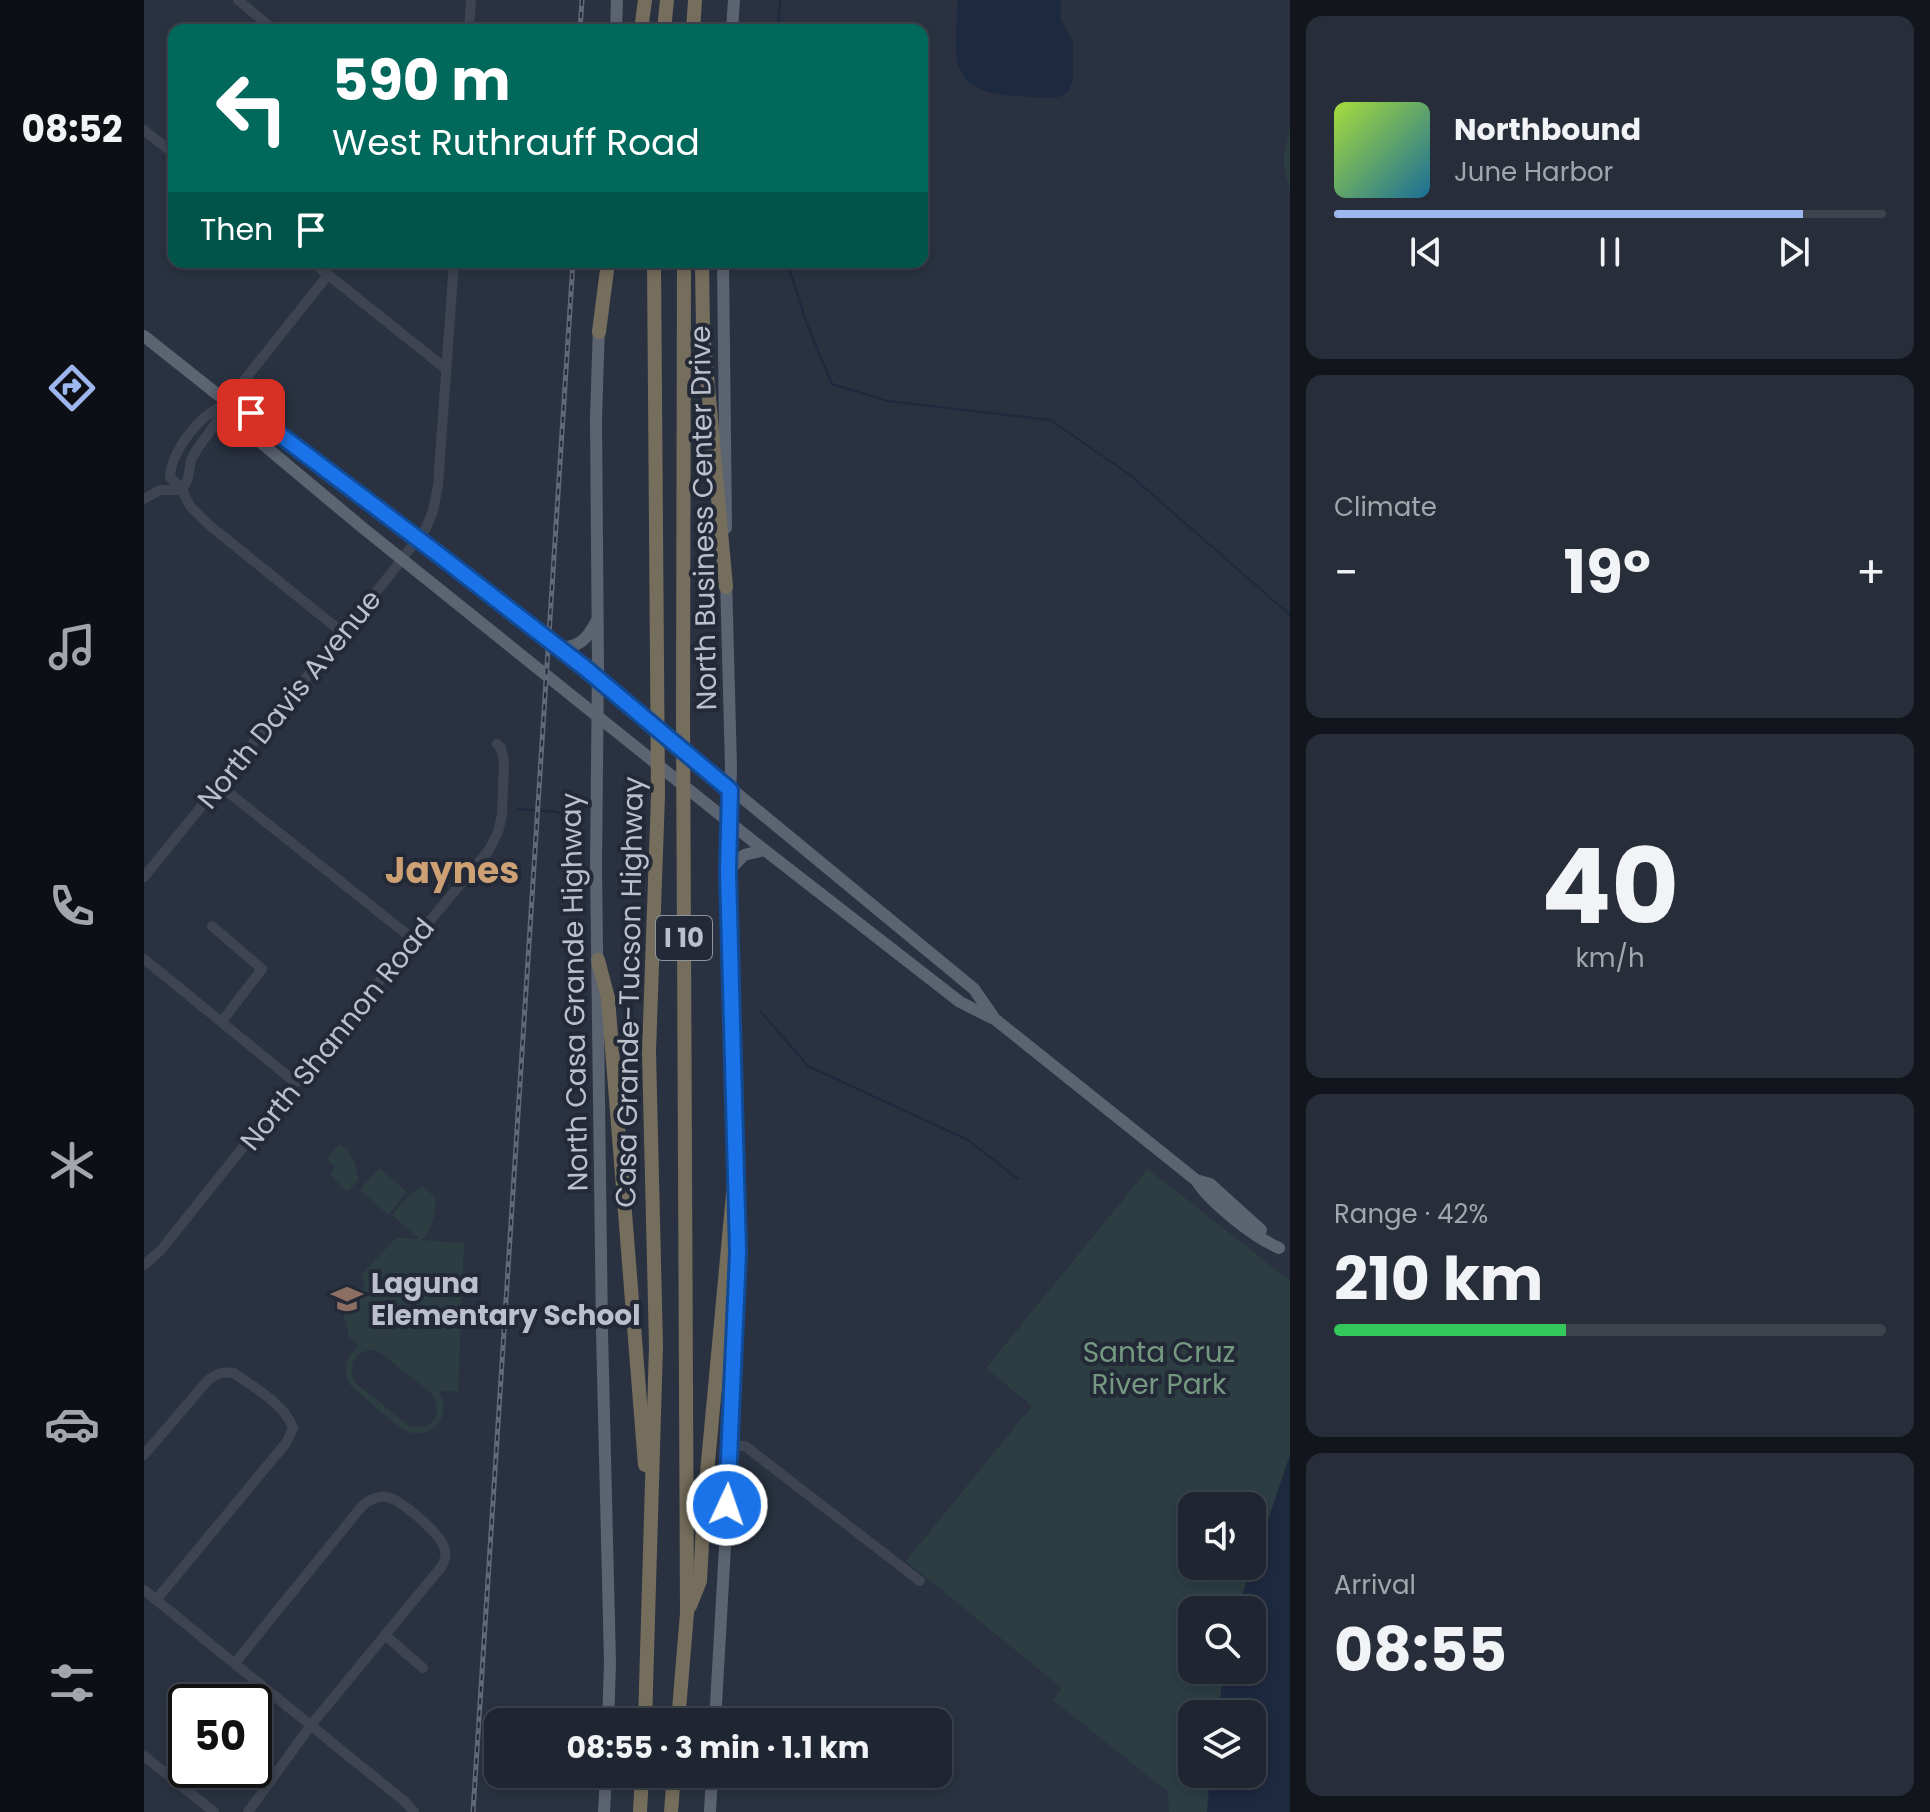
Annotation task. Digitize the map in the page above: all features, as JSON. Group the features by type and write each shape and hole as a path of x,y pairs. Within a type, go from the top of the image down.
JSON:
{"highway":[{"path":"642,24 645,0"},
{"path":"665,24 667,0"},
{"path":"696,24 697,0"},
{"path":"599,332 604,268"},
{"name":"Casa Grande-Tucson Highway","path":"645,1708 656,1346 649,1052 658,795 654,268"},
{"name":"Casa Grande-Tucson Highway","path":"679,1708 687,1613 684,268"},
{"path":"702,268 703,331 726,587"},
{"path":"598,960 608,998 651,1523"},
{"path":"687,1613 700,1581 704,1505 735,1173"},
{"path":"640,1812 641,1788"},
{"path":"671,1812 673,1788"}],"main road":[{"path":"616,24 617,0"},
{"path":"732,24 734,0"},
{"name":"North Business Center Drive","path":"723,268 731,768 728,821"},
{"name":"North Casa Grande Highway","path":"599,332 596,418 596,868 608,1708"},
{"path":"144,336 227,402 251,413 565,651 974,989 996,1020"},
{"path":"227,402 242,427 711,808 960,1002 996,1020 1196,1180 1203,1192 1218,1205 1263,1241 1290,1256"},
{"path":"565,651 581,643 596,622"},
{"path":"716,1708 738,1252 728,821"},
{"path":"728,872 744,855 764,850"},
{"path":"604,1812 605,1788"},
{"path":"710,1812 711,1788"}],"street":[{"path":"238,0 267,24"},
{"path":"469,24 471,0"},
{"path":"144,130 168,149"},
{"path":"319,268 446,369"},
{"path":"446,369 454,268"},
{"path":"182,490 191,460 227,402 328,275"},
{"name":"North Davis Avenue","path":"145,873 426,528 438,485 446,369"},
{"path":"227,402 204,418 174,457 170,477 182,490 190,506 209,525 343,633"},
{"path":"144,499 160,490 182,490"},
{"name":"North Shannon Road","path":"144,1265 161,1250 295,1082 301,1081 489,850 502,815 504,761 497,744"},
{"path":"219,785 414,940"},
{"path":"212,926 262,969 222,1021"},
{"path":"144,959 295,1082"},
{"path":"144,1455 208,1380 227,1372 234,1373 280,1408 289,1417 293,1428 286,1443 156,1600"},
{"path":"731,1445 745,1446 920,1581"},
{"path":"235,1663 370,1500 383,1496 396,1501 440,1539 446,1554 442,1566 311,1725 248,1812"},
{"path":"144,1590 414,1812"},
{"path":"385,1635 423,1668"},
{"path":"144,1756 214,1812"}],"green space":[{"path":"1290,126 1290,192 1283,162"},
{"path":"339,1144 349,1151 356,1169 358,1180 349,1191 345,1191 330,1174 336,1166 327,1159"},
{"path":"379,1168 407,1192 388,1215 360,1190"},
{"name":"Santa Cruz River Park","path":"1148,1169 1290,1281 1290,1812 1169,1812 1168,1792 1053,1700 1062,1688 906,1561 1032,1406 986,1368"},
{"path":"423,1187 435,1197 431,1227 421,1240 464,1243 458,1392 438,1390 443,1404 441,1419 423,1433 409,1432 396,1424 350,1385 347,1363 360,1346 349,1337 343,1311 365,1286 361,1275 396,1238 420,1239 392,1215","holes":["373,1350 432,1394 437,1408 434,1420 429,1424 408,1425 356,1383 352,1369 358,1355"]}],"water":[{"path":"958,0 1061,0 1061,20 1073,42 1073,79 1069,91 1049,98 996,93 978,88 967,80 957,56"},
{"path":"1290,1455 1290,1812 1207,1812 1209,1788 1266,1788 1266,1700 1220,1700 1222,1684 1266,1684 1266,1596 1242,1596 1247,1580 1266,1580 1266,1525"}],"waterway":[{"path":"778,24 780,0"},
{"path":"789,268 807,324 832,384 888,401 1050,420 1129,474 1290,615"},
{"path":"518,809 557,812 578,828"},
{"path":"761,1012 808,1066 968,1140 1018,1179"}],"railway":[{"path":"580,24 582,0"},
{"path":"473,1812 573,268"}],"place":[{"name":"Laguna Elementary School","path":"347,1299"}],"district":[{"name":"Jaynes","path":"452,870"}],"route":[{"path":"251,413 585,668 730,790 728,872 738,1252 727,1505"}]}
